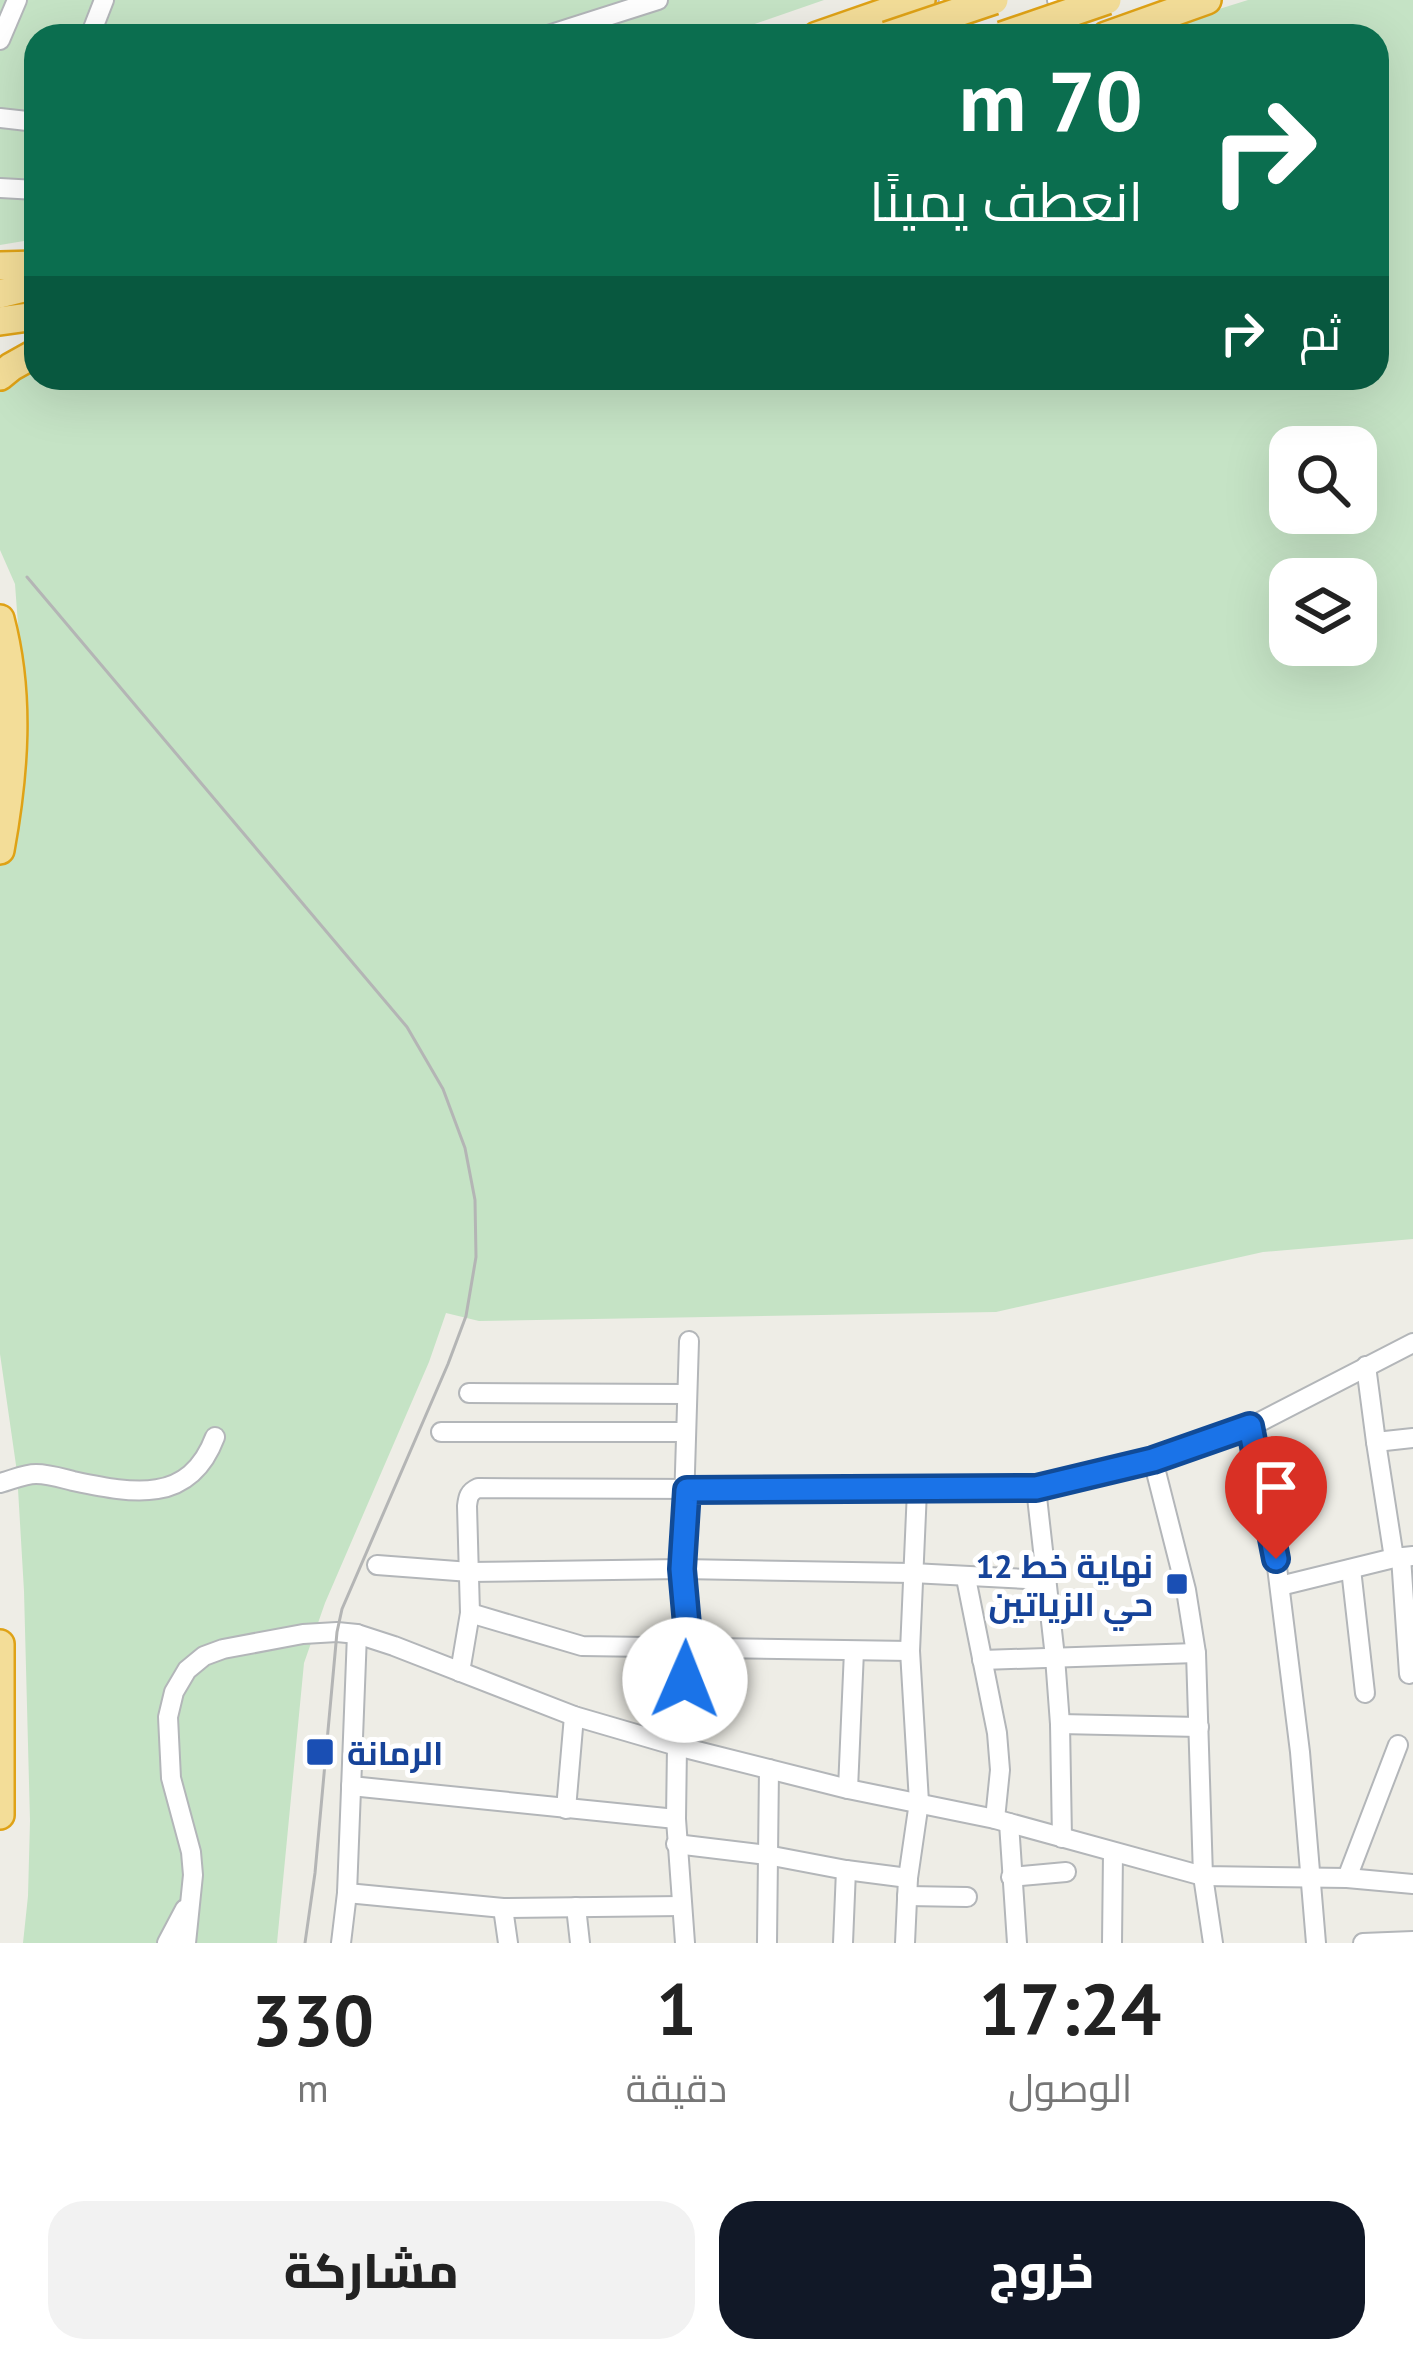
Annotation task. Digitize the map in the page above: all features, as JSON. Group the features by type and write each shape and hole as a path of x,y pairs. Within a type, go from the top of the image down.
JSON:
{"highway":[{"path":"852,24 921,0"},
{"path":"923,24 994,0"},
{"path":"1037,24 1107,0"},
{"path":"1140,24 1207,0"},
{"path":"0,619 10,655 13,719 10,795 0,850"},
{"path":"0,1644 0,1815"}],"street":[{"path":"0,40 17,0"},
{"path":"583,24 658,0"},
{"path":"685,1943 676,1820 677,1745 689,1647 682,1569 689,1341"},
{"path":"460,1672 470,1613 467,1506 478,1488 1036,1488 1153,1460 1250,1426 1413,1343"},
{"path":"1366,1366 1376,1442 1403,1557 1409,1674"},
{"path":"470,1394 686,1394"},
{"path":"1250,1426 1280,1586 1316,1943"},
{"path":"441,1432 686,1432"},
{"path":"0,1483 32,1474 133,1492 159,1490 181,1481 200,1464 215,1437"},
{"path":"1376,1442 1413,1438"},
{"path":"1153,1460 1186,1590 1196,1654 1203,1876 1213,1943"},
{"path":"1036,1488 1060,1724 1062,1838"},
{"path":"905,1943 919,1802 910,1652 917,1490"},
{"path":"1280,1586 1403,1557"},
{"path":"377,1565 470,1572 682,1569 1046,1580"},
{"path":"1351,1569 1365,1693"},
{"path":"966,1578 998,1733 1002,1821 1017,1943"},
{"path":"470,1613 582,1646 910,1652"},
{"path":"186,1943 193,1874 171,1778 168,1717 174,1692 187,1670 223,1649 337,1632 357,1634 574,1716 848,1789 1002,1821 1203,1876 1413,1884"},
{"path":"341,1943 357,1634"},
{"path":"848,1789 854,1651"},
{"path":"982,1660 1196,1654"},
{"path":"566,1809 574,1716"},
{"path":"1060,1724 1199,1727"},
{"path":"1347,1878 1400,1745"},
{"path":"766,1943 769,1768"},
{"path":"351,1786 676,1820"},
{"path":"676,1844 767,1855 968,1897"},
{"path":"1112,1943 1113,1853"},
{"path":"843,1943 846,1870"},
{"path":"1011,1876 1066,1872"},
{"path":"346,1893 503,1908 682,1906"},
{"path":"167,1943 190,1900"},
{"path":"576,1907 580,1943"},
{"path":"503,1908 508,1943"},
{"path":"1363,1943 1413,1941"}],"green space":[{"path":"0,0 824,0 755,24 24,24 24,241 0,245"},
{"path":"1248,0 1413,0 1413,1239 1263,1252 996,1312 479,1321 446,1313 304,1663 277,1943 23,1943 30,1821 24,1591 17,1472 0,1354 0,863 20,652 15,584 0,550 0,382 24,365 24,390 1389,390 1389,24 1171,24"}],"tram line":[{"path":"27,577 407,1027 443,1089 465,1148 475,1200 476,1257 466,1316 342,1609 305,1943"}],"place":[{"name":"نهاية خط 12 حي الزياتين","path":"1177,1584"},
{"name":"الرمانة","path":"320,1752"}],"route":[{"path":"685,1680 689,1647 682,1569 687,1490 1036,1488 1153,1460 1250,1426 1276,1559"}]}
